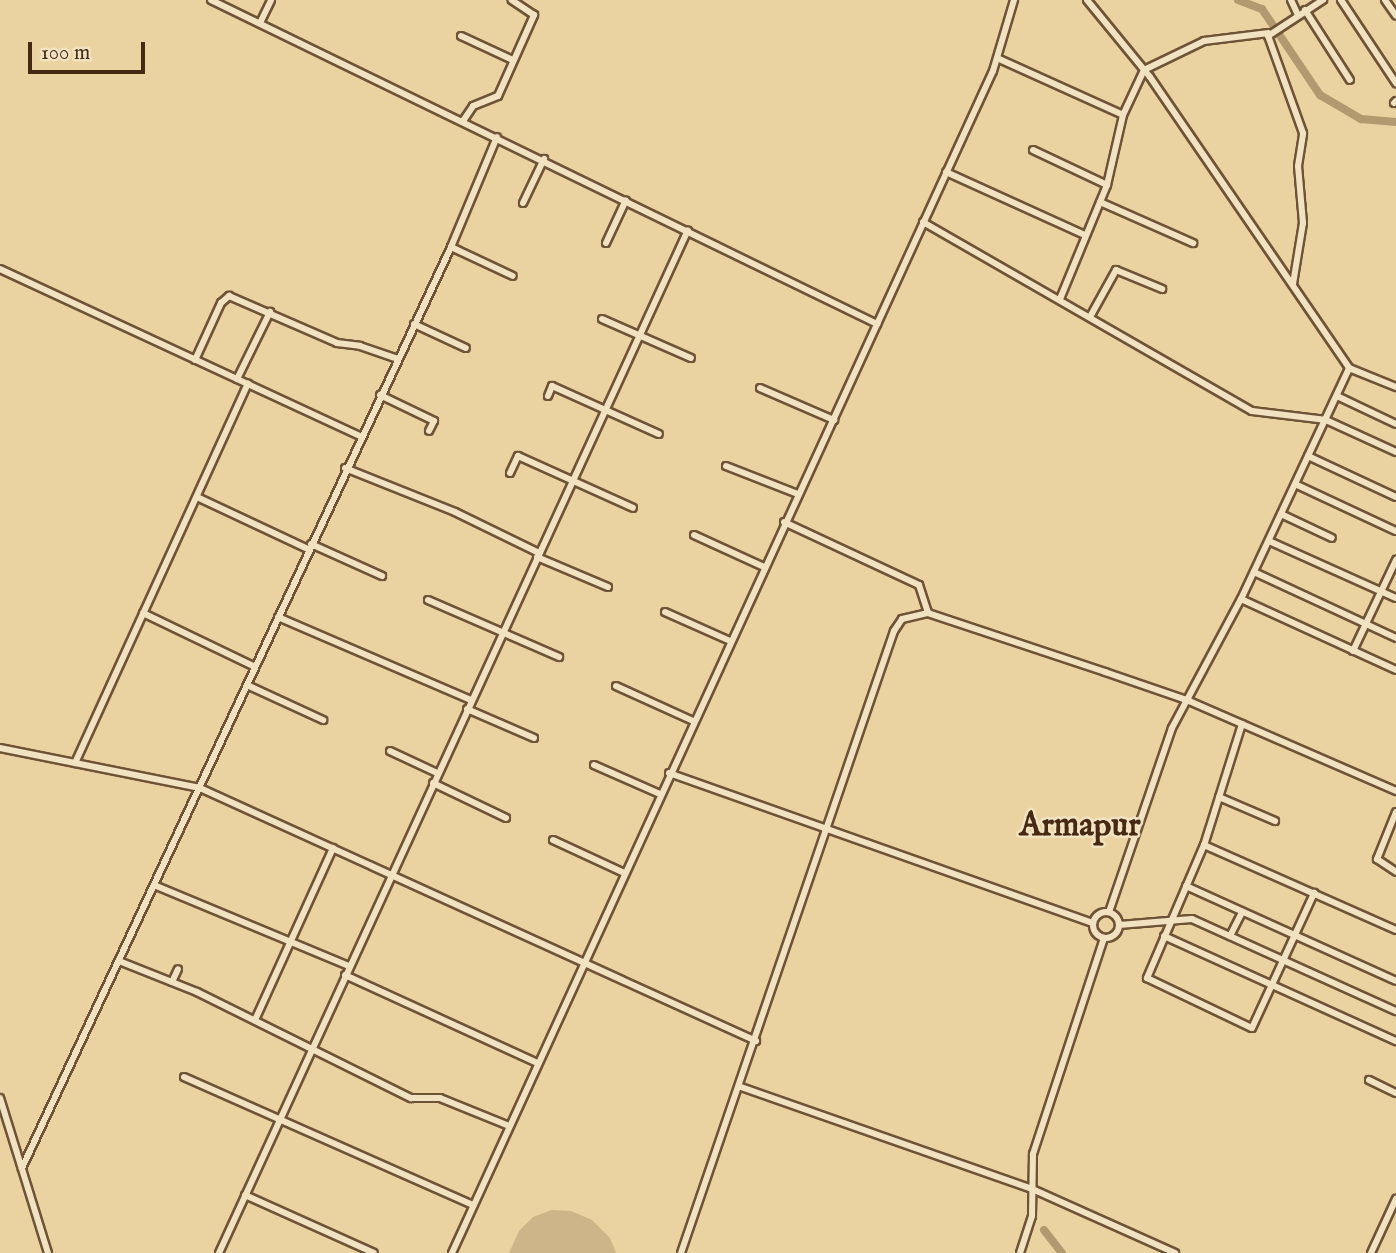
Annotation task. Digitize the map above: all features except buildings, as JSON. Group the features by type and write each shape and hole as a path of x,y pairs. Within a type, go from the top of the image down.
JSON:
{"street":[{"path":"211,0 544,159 877,324"},
{"path":"260,23 271,0"},
{"path":"463,121 473,107 495,100 534,15 512,0"},
{"path":"452,1253 582,962 946,172 997,58 1014,0"},
{"path":"1087,0 1144,70 1349,368 1396,387"},
{"path":"1291,0 1298,15"},
{"path":"1060,299 1107,186 1124,115 1144,70 1204,41 1271,32 1323,0"},
{"path":"1341,0 1396,83"},
{"path":"1385,0 1396,16"},
{"path":"1305,10 1350,80"},
{"path":"1271,32 1303,133 1298,166 1303,223 1293,284"},
{"path":"461,36 513,60"},
{"path":"997,58 1124,115"},
{"path":"22,1168 200,788 345,468 451,247 497,137"},
{"path":"1032,150 1107,186"},
{"path":"523,203 544,159"},
{"path":"946,172 1085,235"},
{"path":"606,243 626,200"},
{"path":"1100,202 1193,243"},
{"path":"923,222 1259,414 1326,420 1396,453"},
{"path":"219,1253 688,230"},
{"path":"451,247 513,276"},
{"path":"0,269 360,436"},
{"path":"1090,317 1116,270 1162,289"},
{"path":"195,360 225,299 233,297 337,343 360,346 397,359"},
{"path":"237,379 270,312"},
{"path":"602,319 691,358"},
{"path":"414,324 466,348"},
{"path":"1110,912 1172,729 1241,599 1349,368"},
{"path":"75,763 248,384"},
{"path":"548,396 552,386 659,434"},
{"path":"760,388 834,420"},
{"path":"380,395 434,421 429,431"},
{"path":"1337,396 1396,424"},
{"path":"510,473 518,456 634,508"},
{"path":"1308,456 1396,497"},
{"path":"726,466 798,494"},
{"path":"345,468 455,512 608,587"},
{"path":"1295,484 1396,531"},
{"path":"197,497 382,576"},
{"path":"1281,514 1332,538"},
{"path":"785,522 919,585 928,613"},
{"path":"694,535 764,567"},
{"path":"1269,541 1396,598"},
{"path":"1353,651 1395,563"},
{"path":"1254,572 1396,638"},
{"path":"1241,599 1396,670"},
{"path":"428,600 559,657"},
{"path":"665,612 730,641"},
{"path":"143,613 255,667"},
{"path":"681,1253 741,1087 825,828 894,631 914,613 928,613 1189,701 1396,791"},
{"path":"278,617 471,700"},
{"path":"247,685 323,720"},
{"path":"616,686 693,721"},
{"path":"467,709 534,738"},
{"path":"1242,724 1204,845 1147,972 1150,982 1245,1027 1254,1024 1314,893"},
{"path":"0,748 200,788 756,1041"},
{"path":"390,751 438,773"},
{"path":"594,765 660,794"},
{"path":"669,773 1092,923"},
{"path":"433,783 506,818"},
{"path":"1219,797 1275,821"},
{"path":"1396,812 1377,859 1396,872"},
{"path":"554,840 624,873"},
{"path":"1204,845 1396,930"},
{"path":"255,1020 333,848"},
{"path":"154,885 349,966"},
{"path":"1186,887 1396,981"},
{"path":"1092,923 1100,912 1110,912"},
{"path":"1110,912 1119,925"},
{"path":"1230,936 1242,912"},
{"path":"1119,925 1173,918 1192,919 1396,1011"},
{"path":"1092,923 1094,931 1104,938"},
{"path":"1020,1253 1032,1216 1030,1188 1033,1154 1104,938 1116,933 1119,925"},
{"path":"1164,936 1396,1041"},
{"path":"119,961 255,1020 411,1098 440,1098 509,1126"},
{"path":"172,982 178,969"},
{"path":"345,975 537,1063"},
{"path":"184,1077 278,1122 473,1205"},
{"path":"1369,1080 1396,1093"},
{"path":"741,1087 1030,1188 1175,1253"},
{"path":"0,1098 48,1253"},
{"path":"245,1195 374,1253"},
{"path":"1371,1253 1396,1199"}],"shaded area":[{"path":"552,1210 571,1211 592,1220 610,1238 616,1253 509,1253 519,1231 533,1217"}],"waterway":[{"path":"1238,0 1262,9 1320,95 1361,119 1396,122"},
{"path":"1044,1230 1062,1253"}],"district":[{"name":"Armapur","path":"1080,827"}]}
